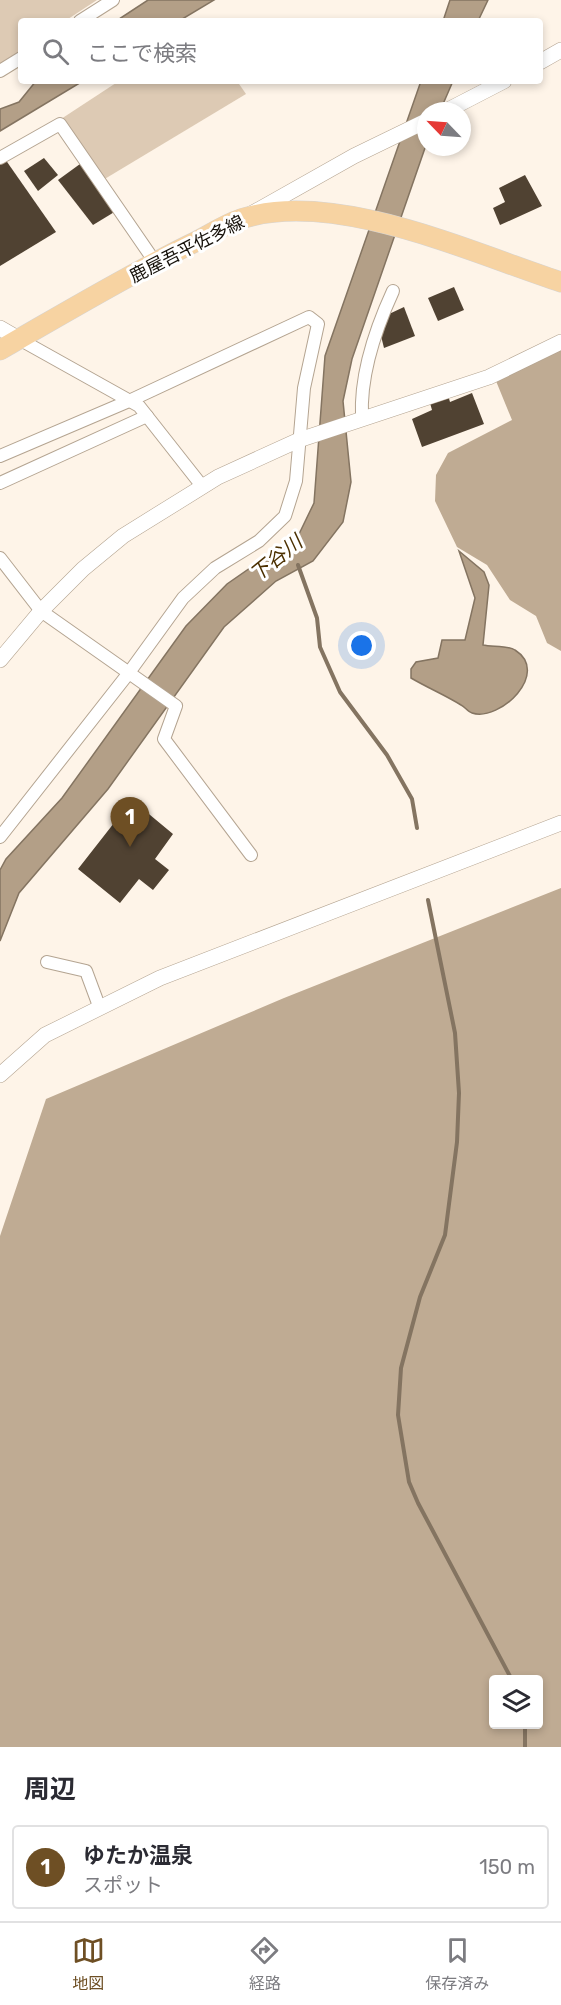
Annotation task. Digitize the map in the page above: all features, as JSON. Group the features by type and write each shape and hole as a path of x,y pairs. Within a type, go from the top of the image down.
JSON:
{"main road":[{"name":"鹿屋吾平佐多線","path":"0,350 155,262 244,218 293,212 342,214 421,234 561,282"}],"street":[{"path":"85,18 114,0"},
{"path":"543,60 561,50"},
{"path":"0,71 18,60"},
{"path":"463,102 498,84"},
{"path":"0,158 60,124 155,262"},
{"path":"244,218 354,156 417,125"},
{"path":"362,417 361,398 371,355 383,312 393,291"},
{"path":"0,456 129,401 309,317 318,324 304,388 296,481 285,516 259,541 215,568 183,598 128,674 0,837"},
{"path":"0,328 129,401 147,416 202,486"},
{"path":"0,660 41,611 83,569 123,536 202,486 246,463 299,440 362,417 489,377 561,342"},
{"path":"0,483 147,416"},
{"path":"0,558 41,611 176,706 164,739 251,855"},
{"path":"0,1075 45,1035 99,1006 160,978 561,823"},
{"path":"47,962 86,971 99,1006"}],"shaded area":[{"path":"0,0 97,0 70,18 18,18 18,52 0,64"},
{"path":"114,84 239,84 246,94 103,180 61,119"},
{"path":"561,346 561,651 547,643 536,616 510,600 487,565 457,547 435,501 436,475 448,453 512,420 496,381"},
{"path":"561,888 561,1747 0,1747 0,1236 46,1099 284,998"}],"water":[{"path":"148,0 214,0 184,18 121,18"},
{"path":"450,0 488,0 479,18 444,18"},
{"path":"34,84 78,84 0,131 0,109 19,102"},
{"name":"下谷川","path":"420,84 452,84 444,102 417,102 417,156 422,156 352,359 343,401 351,482 343,522 313,561 276,581 224,627 108,789 19,893 0,941 0,870 6,859 62,798 186,626 227,584 299,534 314,503 325,356"},
{"path":"459,551 484,572 489,585 483,645 508,647 515,650 525,660 527,671 525,682 517,694 496,710 483,714 471,712 411,678 411,669 416,662 438,658 442,640 465,640 475,598"}],"building":[{"path":"44,158 58,175 38,191 24,171"},
{"path":"5,159 56,232 0,266 0,162"},
{"path":"80,164 116,211 93,225 58,180"},
{"path":"525,175 542,206 500,225 493,208 505,202 499,188"},
{"path":"454,287 464,310 438,321 428,298"},
{"path":"404,307 415,336 384,348 380,332 389,314"},
{"path":"472,393 484,424 422,447 412,419 432,410 430,403 448,395 450,402"},
{"path":"132,800 173,834 155,859 169,870 153,890 139,879 120,903 78,869"}],"waterway":[{"name":"下谷川","path":"298,565 317,618 320,647 340,692 387,755 412,799 417,828"},
{"path":"428,900 455,1033 459,1093 457,1142 445,1235 420,1297 401,1368 398,1415 409,1482 509,1675"},
{"path":"525,1729 525,1747"}],"place":[{"name":"ゆたか温泉","path":"130,847"}]}
